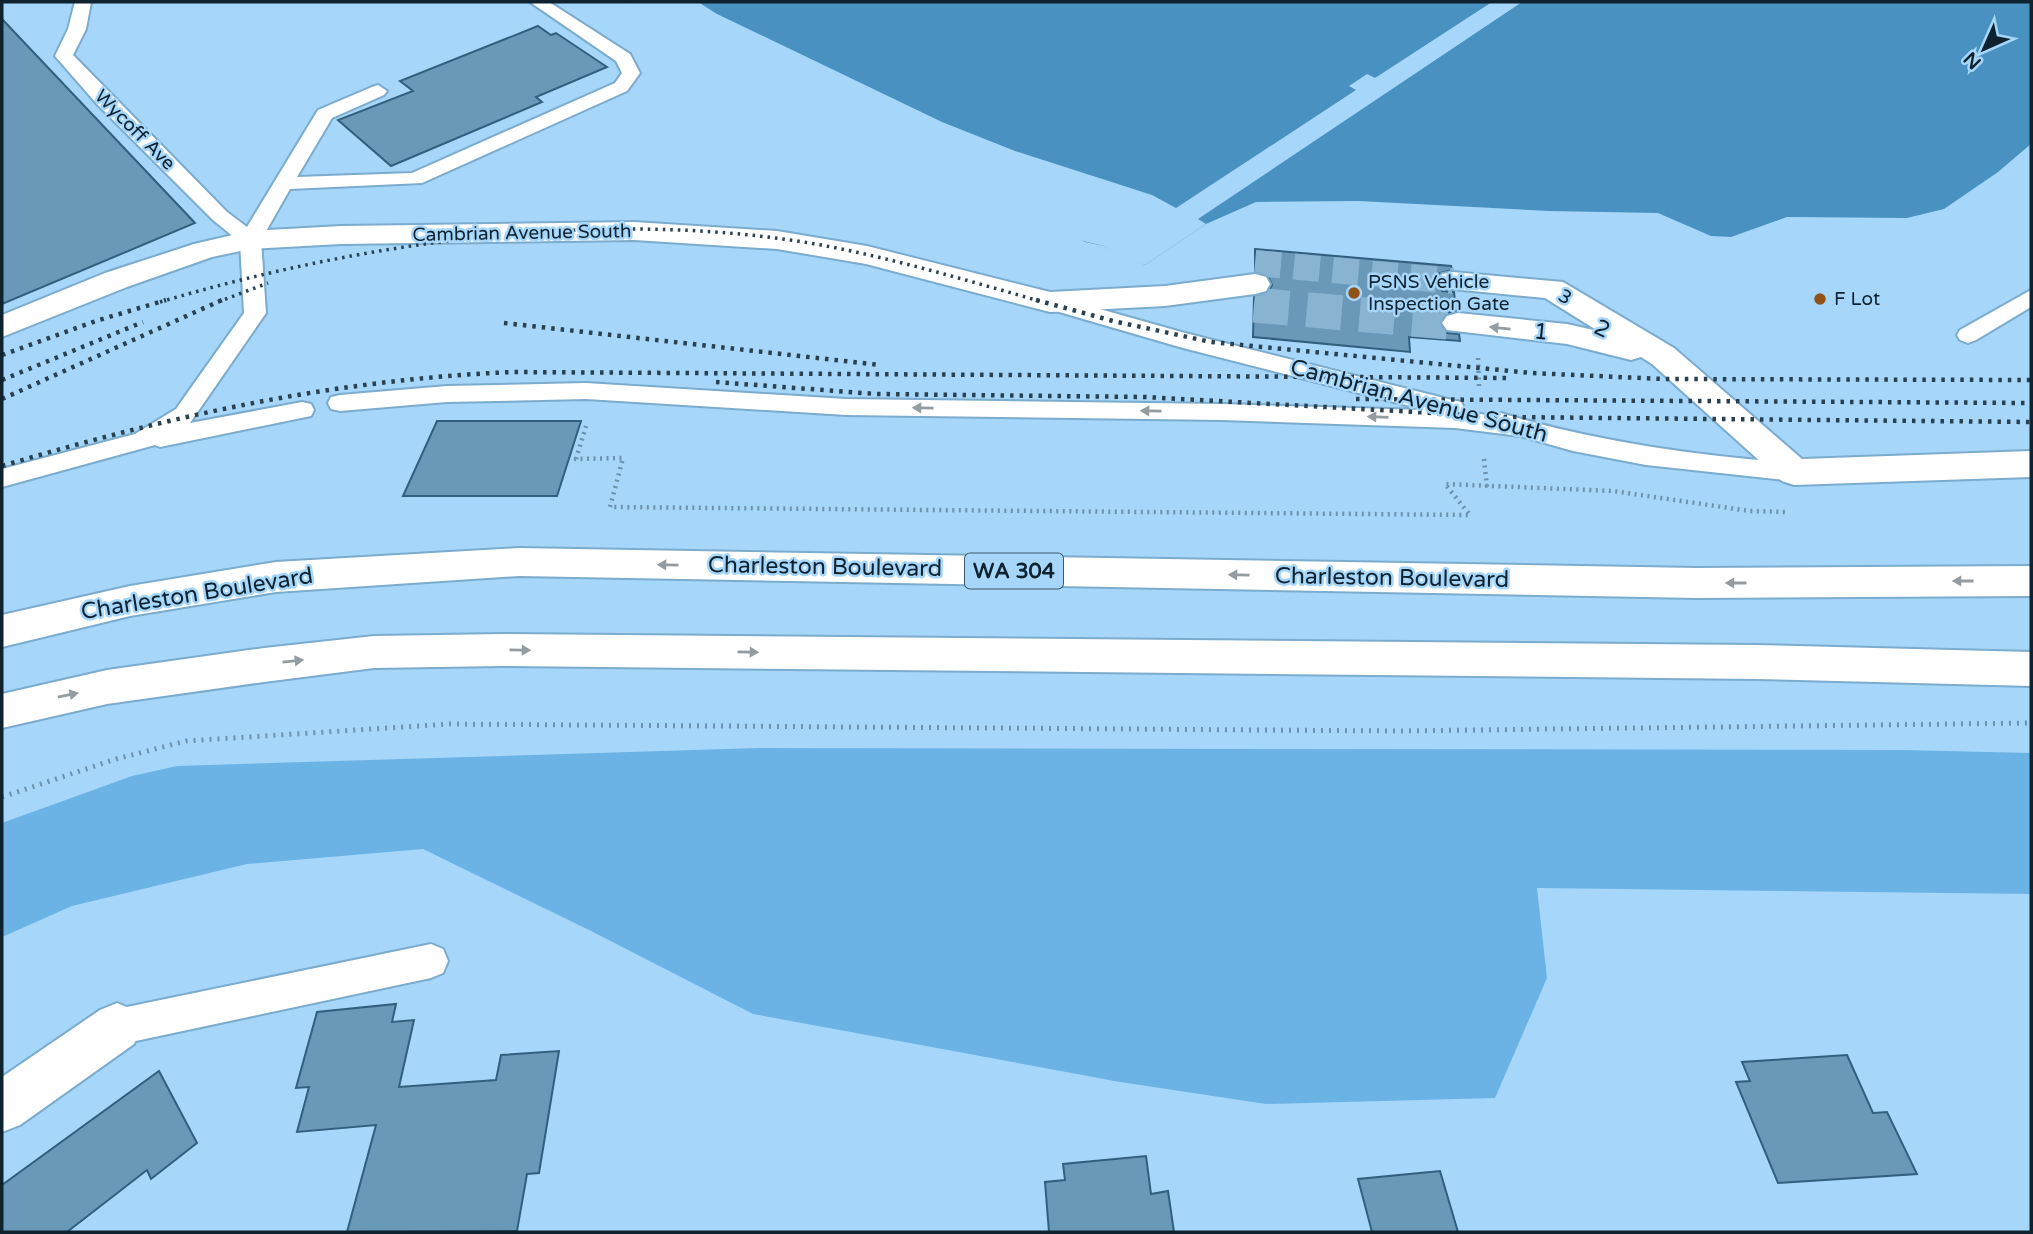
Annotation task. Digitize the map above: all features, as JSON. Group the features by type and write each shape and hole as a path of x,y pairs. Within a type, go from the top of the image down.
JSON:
{"main road":[{"name":"Cambrian Avenue South","path":"2,327 159,264 250,240 341,235 634,231 725,235 817,245 867,255 1050,302 1165,296"},
{"path":"1165,296 1254,284 1165,296"},
{"name":"3","path":"1461,308 1552,289 1663,356"},
{"name":"1","path":"1461,308 1663,356"},
{"path":"1663,356 1794,472"},
{"name":"Cambrian Avenue South","path":"1794,472 2031,464"},
{"name":"Charleston Boulevard","path":"2,631 130,601 276,577 519,562 1696,583 2031,581"},
{"path":"2,711 107,687 264,665 387,652 502,650 1728,661 2031,669"},
{"path":"2,1107 117,1027"}],"lane":[{"name":"Wycoff Ave","path":"83,2 77,29 64,55 103,99 220,216 250,240"},
{"path":"282,183 415,180 621,87 631,73 624,58 538,2"},
{"path":"143,441 185,415 255,313 250,240 325,114 377,91"},
{"path":"1968,335 2031,297"},
{"name":"Cambrian Avenue South","path":"1050,302 1573,442 1704,466 1794,472"},
{"path":"340,403 447,394 574,391 846,407 1222,412 1481,419"},
{"path":"2,478 143,441 302,410"},
{"path":"117,1027 431,961"}],"path":[{"path":"1461,308 1478,372 1487,487"},
{"path":"587,422 576,459 623,458 610,507 1469,514 1445,484 1613,491 1750,511 1791,512"},
{"path":"2,797 72,772 187,741 450,724 1396,731 2031,723"}],"shaded area":[{"path":"625,2 2031,2 2031,195 1897,255 1264,213 1240,215 1206,224 1145,265 1104,246 1085,242"},
{"path":"758,748 1903,750 2031,753 2031,894 1537,888 1547,978 1495,1098 1266,1104 1120,1082 753,1014 423,849 247,864 72,906 2,937 2,823 132,776 177,766"}],"pier":[{"path":"622,2 698,2 717,14 942,122 1015,151 1152,195 1176,208 1356,90 1349,86 1367,74 1375,78 1492,2 1522,2 1198,219 1206,224 1145,265 1135,261 1132,263 1108,252 1110,249 1104,246 1054,234 911,180"},
{"path":"2031,144 2031,199 1973,243 1897,259 1635,256 1264,216 1206,224 1256,202 1359,201 1549,211 1658,213 1711,236 1731,237 1787,217 1907,218 1944,209 1998,172"}],"building":[{"path":"2,19 195,223 2,304"},
{"path":"538,26 551,35 556,33 607,67 536,97 542,102 391,166 338,120 413,91 400,81"},
{"name":"PSNS Vehicle Inspection Gate","path":"1255,249 1451,266 1452,270 1440,273 1436,282 1442,291 1454,292 1456,311 1445,314 1439,323 1447,333 1459,334 1460,341 1409,337 1410,352 1253,337 1254,297 1267,294 1272,285 1268,276 1255,271"},
{"path":"437,421 581,421 557,496 403,496"},
{"path":"396,1004 392,1022 414,1020 399,1087 496,1080 501,1055 559,1051 539,1173 527,1174 517,1231 347,1232 376,1125 297,1132 309,1087 296,1088 317,1012"},
{"path":"1847,1055 1873,1113 1887,1112 1917,1174 1778,1183 1736,1082 1750,1081 1742,1062"},
{"path":"159,1071 197,1143 151,1179 147,1170 67,1232 2,1232 2,1185"},
{"path":"1146,1156 1151,1194 1168,1191 1174,1232 1049,1232 1045,1182 1065,1180 1063,1164"},
{"path":"1440,1171 1458,1232 1372,1232 1358,1179"}],"tunnel":[{"path":"1255,263 1453,281"},
{"path":"1254,305 1458,323"}],"railway":[{"path":"160,302 239,280 404,247 488,236 573,230 657,229 740,234 821,245 960,278 1037,300"},
{"path":"218,302 268,283"},
{"path":"2,355 96,321 166,300"},
{"path":"2,399 222,300"},
{"path":"1037,300 1113,321 1211,342 1531,373 1663,379 2031,380"},
{"path":"1037,300 1043,302"},
{"path":"2,380 143,322"},
{"path":"504,323 880,365"},
{"path":"2,466 129,431 254,403 381,383 512,372 1510,378"},
{"path":"716,382 876,394 1145,397 1505,417 2031,422"},
{"path":"1356,399 2031,403"}],"place":[{"name":"PSNS Vehicle Inspection Gate","path":"1354,293"},
{"name":"F Lot","path":"1820,299"}]}
